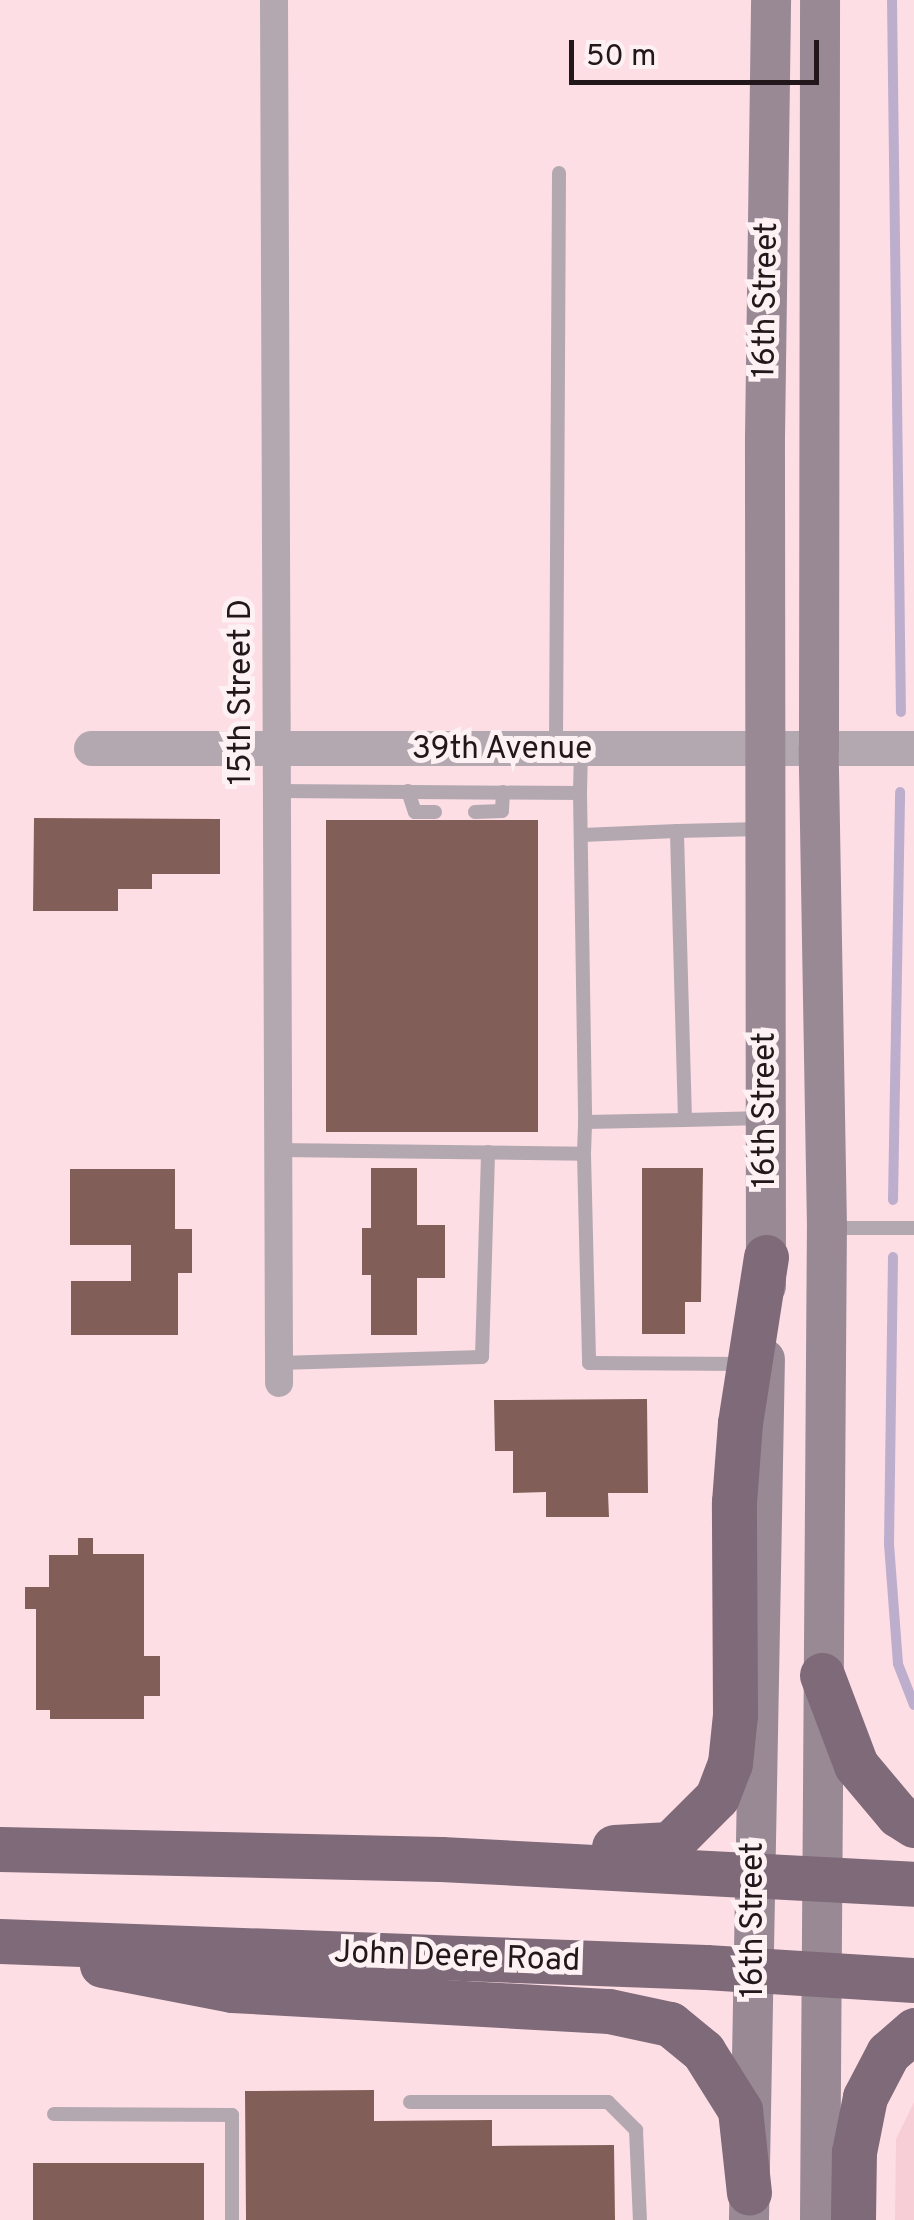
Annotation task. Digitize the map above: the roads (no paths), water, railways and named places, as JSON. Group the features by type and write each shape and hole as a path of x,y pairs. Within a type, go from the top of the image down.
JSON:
{"highway":[{"path":"441,1859 670,1844 717,1797 730,1763 735,1715 734,1502 766,1256"},
{"path":"822,1675 856,1765 898,1815 914,1825"},
{"path":"0,1849 441,1859 914,1884"},
{"path":"9,1942 143,1976 232,1990 609,2011 670,2024 703,2051 740,2110 749,2206"},
{"name":"John Deere Road","path":"9,1942 754,1970 914,1980"},
{"path":"853,2220 854,2152 865,2097 888,2053 914,2030"}],"main road":[{"name":"16th Street","path":"749,2206 766,1256 771,0"},
{"name":"16th Street","path":"820,0 820,748 827,1228 820,2220"}],"street":[{"name":"15th Street D","path":"274,0 279,1373"},
{"name":"39th Avenue","path":"90,748 914,748"}],"lane":[{"path":"558,173 568,750 580,793 582,835 589,1363 750,1364"},
{"path":"277,791 580,793"},
{"path":"408,791 416,812 435,812"},
{"path":"475,812 502,811 503,792"},
{"path":"582,835 766,829"},
{"path":"677,831 685,1120"},
{"path":"584,1122 766,1118"},
{"path":"278,1150 584,1154"},
{"path":"279,1373 482,1357 488,1152"},
{"path":"827,1228 914,1228"},
{"path":"410,2102 608,2102 636,2130 640,2220"},
{"path":"54,2114 232,2115 232,2220"}],"waterway":[{"path":"892,0 901,712"},
{"path":"893,1200 900,792"},
{"path":"893,1257 889,1544 898,1664 914,1705"}]}
